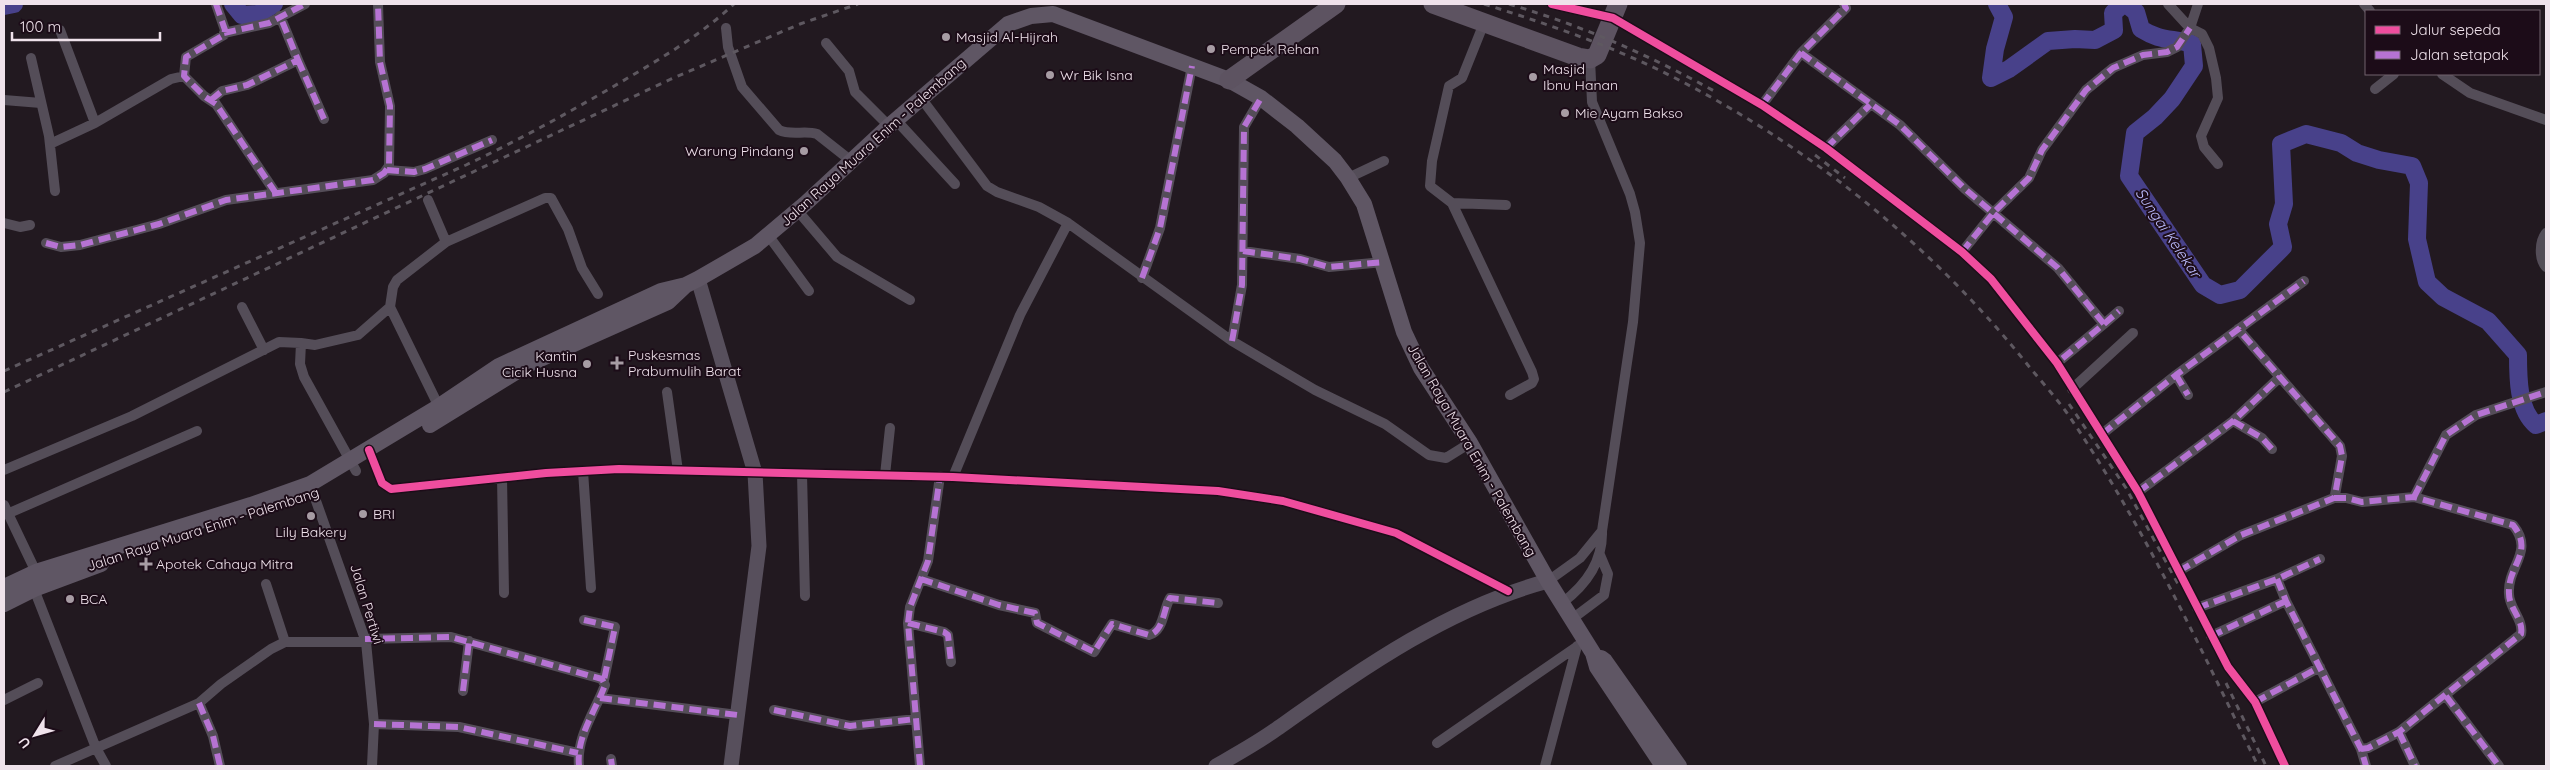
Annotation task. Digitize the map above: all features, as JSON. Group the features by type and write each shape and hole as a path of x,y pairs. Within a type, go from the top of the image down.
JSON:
{"highway":[{"path":"1229,80 1336,4"},
{"path":"1433,4 1578,57 1590,59 1597,55 1615,11"}],"main road":[{"name":"Jalan Raya Muara Enim - Palembang","path":"4,604 34,588 80,570 312,490 442,412 498,366 526,351 661,291 692,282 742,254 797,210 850,160 1008,24 1041,13 1052,14 1229,80 1261,98 1297,126 1334,161 1348,178 1364,204 1384,262 1404,332 1421,368 1470,443 1572,619 1585,647 1602,675 1663,766"},
{"name":"Jalan Raya Muara Enim - Palembang","path":"4,587 36,572 251,506 312,490"},
{"name":"Jalan Raya Muara Enim - Palembang","path":"1585,647 1605,661 1679,766"}],"street":[{"path":"216,4 224,33"},
{"path":"275,192 216,104 199,92 184,76 186,57 192,52 220,39 224,33 269,23 305,4"},
{"path":"46,243 62,247 80,245 159,224 226,200 373,180 387,170 389,166 390,106 380,62 378,4"},
{"path":"1552,4 1615,11 1826,148 1962,252 1991,279 2057,363 2138,492 2210,636 2228,667 2255,702 2285,766"},
{"path":"1762,105 1801,53 1846,8 1844,4"},
{"path":"2168,4 2188,32 2202,34 2209,48 2218,86 2215,108 2201,136 2204,147 2218,164"},
{"path":"1962,252 1994,212 2029,178 2042,150 2086,90 2120,65 2143,54 2167,52 2177,47 2188,32 2198,4"},
{"path":"280,16 324,119"},
{"path":"1484,23 1462,78 1449,86 1432,161 1430,186 1452,203 1534,379 1532,383 1510,395"},
{"path":"726,28 728,47 742,87 779,130 786,133 811,132 817,134 850,160"},
{"path":"60,30 95,123"},
{"path":"826,43 848,71 855,92 892,123 955,184"},
{"path":"1801,53 1900,125 1965,189 2058,268 2104,324"},
{"path":"31,58 50,144 55,191"},
{"path":"1562,603 1585,582 1600,555 1633,322 1640,243 1630,194 1592,102 1590,59"},
{"path":"211,100 222,91 247,85 298,60"},
{"path":"1142,278 1160,228 1192,66"},
{"path":"2375,89 2393,75"},
{"path":"2444,75 2470,92 2546,120"},
{"path":"50,144 95,123 171,79 184,76"},
{"path":"921,98 987,186 997,192 1039,207 1068,222 1142,278 1232,341 1315,390 1385,424 1429,455 1446,458 1470,443"},
{"path":"1232,341 1242,285 1244,127 1261,98"},
{"path":"4,100 41,103"},
{"path":"1826,148 1870,105"},
{"path":"387,170 414,172 425,169 492,140"},
{"path":"1348,178 1384,160"},
{"path":"442,412 390,307 393,288 397,280 446,242 545,198 551,198 568,229 582,268 598,294"},
{"path":"428,200 446,242"},
{"path":"1452,203 1506,204"},
{"path":"797,210 838,257 910,300"},
{"path":"953,477 1020,315 1068,222"},
{"path":"4,223 20,227 30,225"},
{"path":"2546,233 2543,237 2541,254 2546,267"},
{"path":"768,235 809,291"},
{"path":"1243,251 1300,259 1329,267 1384,262"},
{"path":"2102,434 2176,375 2304,281"},
{"path":"692,282 755,473 759,546 731,766"},
{"path":"242,307 264,350"},
{"path":"4,470 132,416 279,342 315,344 358,335 390,307"},
{"path":"2057,363 2119,311"},
{"path":"2238,329 2342,450 2334,498"},
{"path":"2072,389 2133,333"},
{"path":"301,343 300,364 304,377 353,466"},
{"path":"2176,375 2188,395"},
{"path":"2138,492 2233,421 2280,377"},
{"path":"666,392 678,471"},
{"path":"2414,497 2446,435 2476,415 2544,394"},
{"path":"2233,421 2262,438 2272,449"},
{"path":"885,475 890,428"},
{"path":"36,572 5,510 197,431"},
{"path":"371,455 382,483 391,488 502,477 619,469 940,476 1218,490 1283,502 1396,533 1508,591"},
{"path":"583,471 590,588"},
{"path":"802,474 805,596"},
{"path":"920,766 908,623 910,607 928,561 940,476"},
{"path":"502,477 504,593"},
{"name":"Jalan Pertiwi","path":"312,490 366,640 374,724 372,766"},
{"path":"2179,571 2241,535 2334,498 2346,498 2357,502 2414,497 2513,525 2522,539 2522,547 2513,573 2509,594 2521,624 2521,634 2399,732 2361,749"},
{"path":"1216,766 1279,728 1413,637 1508,591 1548,580 1580,558 1602,531"},
{"path":"1572,619 1604,595 1608,574 1600,555"},
{"path":"2197,608 2277,579 2320,559"},
{"path":"921,579 1000,605 1035,613 1037,623 1094,652 1112,624 1149,635 1155,633 1159,629 1170,598 1218,603"},
{"path":"2277,579 2286,601 2361,749 2366,766"},
{"path":"266,584 285,642"},
{"path":"34,588 96,748 106,766"},
{"path":"2210,636 2286,601"},
{"path":"579,766 578,753 591,715 605,685 604,680 616,627 584,620"},
{"path":"908,623 944,632 948,635 951,662"},
{"path":"55,766 198,703 221,684 271,649 285,642 451,637 604,680"},
{"path":"463,691 469,641"},
{"path":"1437,743 1585,647"},
{"path":"1545,766 1585,647"},
{"path":"2255,702 2320,667"},
{"path":"4,700 38,683"},
{"path":"2446,696 2499,766"},
{"path":"600,698 738,714"},
{"path":"198,703 213,736 220,766"},
{"path":"774,710 844,726 865,726 916,719"},
{"path":"374,724 459,727 578,753"},
{"path":"2399,732 2415,766"}],"waterway":[{"name":"Sungai Kelekar","path":"4,6 14,4"},
{"name":"Sungai Kelekar","path":"233,4 242,15 258,14 274,4"},
{"name":"Sungai Kelekar","path":"1997,4 2004,17 1995,49 1991,78 2009,69 2048,41 2095,40 2114,30 2113,13 2123,4"},
{"name":"Sungai Kelekar","path":"2126,4 2136,12 2141,29 2160,37 2192,44 2194,66 2172,99 2155,117 2135,133 2129,176 2203,285 2220,295 2240,290 2283,247 2278,224 2284,204 2281,144 2306,134 2341,143 2357,153 2379,160 2412,166 2419,183 2417,239 2427,282 2443,297 2488,321 2518,355 2518,374 2522,402 2530,419 2536,425 2546,421"}],"railway":[{"path":"4,371 505,146 636,73 694,36 734,4"},
{"path":"4,392 671,79 800,24 858,4"},
{"path":"1484,4 1595,42 1659,70 1712,98 1764,129 1813,162 1861,199 1951,279 1992,323 2054,396 2095,455 2169,586 2258,766"},
{"path":"1509,4 1564,22 1615,42 1665,65 1716,92"},
{"path":"1815,155 1845,178"},
{"path":"2069,404 2126,488 2178,584"},
{"path":"2226,683 2266,766"}],"marked path":[{"path":"216,4 225,30 224,35 186,57 184,76 204,96 216,104 275,192"},
{"path":"224,33 269,23 305,4"},
{"path":"46,243 61,247 80,245 159,224 226,200 373,180 384,173 389,166 390,106 380,62 378,4"},
{"path":"1762,105 1801,53 1846,8 1844,4"},
{"path":"211,100 222,91 247,85 298,60 280,16"},
{"path":"1962,252 1994,212 2029,178 2042,150 2086,90 2113,68 2143,55 2167,52 2177,47 2190,28"},
{"path":"1801,53 1900,125 1965,189 2058,268 2104,324 2057,363"},
{"path":"298,60 324,119"},
{"path":"1142,278 1160,228 1192,66"},
{"path":"1232,341 1242,285 1244,127 1261,98"},
{"path":"1826,148 1870,105"},
{"path":"387,170 414,172 425,169 492,140"},
{"path":"1243,251 1300,259 1329,267 1384,262"},
{"path":"2102,434 2176,375 2304,281"},
{"path":"2104,324 2119,311"},
{"path":"2179,571 2241,535 2334,498 2335,495 2342,456 2340,446 2238,329"},
{"path":"2176,375 2188,395"},
{"path":"2138,492 2233,421 2280,377"},
{"path":"2414,497 2446,435 2476,415 2546,392"},
{"path":"2233,421 2262,438 2272,449"},
{"path":"920,766 908,623 910,607 928,561 940,476"},
{"path":"2334,498 2346,498 2362,502 2414,497 2513,525 2521,543 2521,551 2512,575 2509,594 2511,604 2519,619 2521,634 2399,732 2368,748 2361,749"},
{"path":"2197,608 2277,579 2320,559"},
{"path":"921,579 999,605 1035,613 1037,623 1094,652 1112,624 1149,635 1154,633 1160,625 1170,598 1218,603"},
{"path":"2277,579 2286,601 2361,749 2366,766"},
{"path":"2211,636 2286,601"},
{"path":"584,620 615,627 604,680"},
{"path":"908,623 944,632 948,635 951,662"},
{"path":"365,639 451,637 602,679 605,685 583,735 580,745 579,766"},
{"path":"463,691 469,641"},
{"path":"2255,702 2320,667"},
{"path":"2446,696 2499,766"},
{"path":"600,698 738,715"},
{"path":"199,703 213,736 220,766"},
{"path":"774,710 850,726 916,719"},
{"path":"374,724 459,727 578,753"},
{"path":"2399,732 2415,766"},
{"path":"611,759 612,766"}],"cycle path":[{"path":"1552,4 1613,18 1762,105 1826,148 1962,252 1991,279 2057,363 2138,492 2228,667 2255,702 2285,766"},
{"path":"369,450 382,483 391,489 546,473 619,469 953,477 1218,491 1283,501 1396,533 1508,591"}],"place":[{"name":"Masjid Al-Hijrah","path":"946,37"},
{"name":"Pempek Rehan","path":"1211,49"},
{"name":"Wr Bik Isna","path":"1050,75"},
{"name":"Masjid Ibnu Hanan","path":"1533,77"},
{"name":"Mie Ayam Bakso","path":"1565,113"},
{"name":"Warung Pindang","path":"804,151"},
{"name":"Puskesmas Prabumulih Barat","path":"617,363"},
{"name":"Kantin Cicik Husna","path":"587,364"},
{"name":"BRI","path":"363,514"},
{"name":"Lily Bakery","path":"311,516"},
{"name":"Apotek Cahaya Mitra","path":"146,564"},
{"name":"BCA","path":"70,599"}]}
